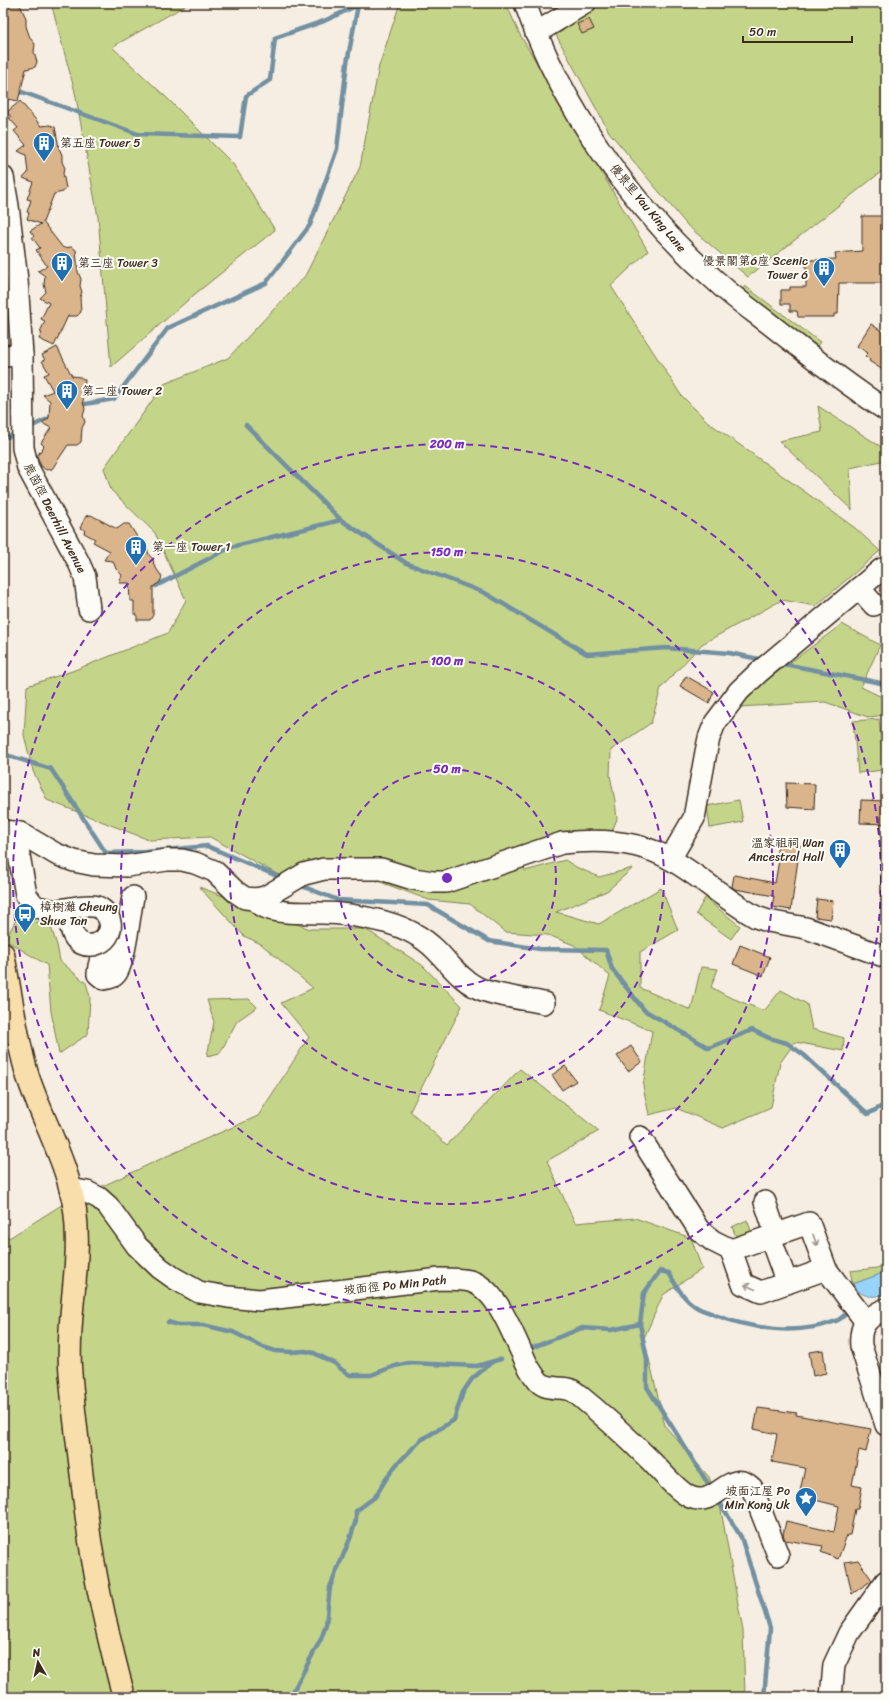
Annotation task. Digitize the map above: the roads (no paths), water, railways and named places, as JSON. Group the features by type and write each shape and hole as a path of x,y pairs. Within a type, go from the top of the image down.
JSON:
{"main road":[{"path":"3,954 10,1030 61,1158 75,1210 77,1248 70,1337 72,1395 90,1540 110,1645 124,1697"}],"street":[{"name":"優景里 Yau King Lane","path":"525,3 536,34 571,103 591,135 632,192 662,228 717,283 813,358 886,410"},
{"path":"536,34 585,3"},
{"name":"鹿茵徑 Deerhill Avenue","path":"3,177 17,280 12,356 23,448 28,468 79,562 85,577 88,609"},
{"path":"670,859 694,818 706,752 715,723 739,691 759,672 882,569"},
{"path":"859,588 874,605"},
{"path":"133,897 122,959 116,973 110,978 104,979 98,974 104,950 108,936 110,928 110,924 110,920 108,916 106,912 100,908 94,906 90,906 85,906 81,909 77,912 72,918 70,928 74,937 82,944 89,946 102,942 107,937 109,932 110,927 110,923 109,919 107,914 104,912 101,909 98,907 92,906 88,906 84,907 79,907 55,911 38,907 33,904 26,895 9,832 26,836 37,844 56,854 86,864 127,866 174,860 195,863 214,871 236,892 245,898 263,896 296,878 318,869 372,868 388,871 413,879 446,882 554,845 582,841 618,843 639,846 670,859 756,917 768,921 806,928 886,956"},
{"path":"263,896 261,905 279,911 324,913 370,919 398,926 417,935 432,946 451,968 475,986 485,990 544,1003"},
{"path":"640,1137 699,1230 713,1241 731,1250 743,1284 761,1292 826,1269"},
{"name":"坡面徑 Po Min Path","path":"70,1189 88,1192 99,1198 108,1206 137,1246 174,1278 199,1292 260,1300 440,1279 471,1282 489,1293 501,1309 528,1365 539,1382 549,1387 574,1391 646,1456 684,1493 696,1499 709,1498 728,1485 741,1481 752,1488 778,1555"},
{"path":"765,1202 786,1283"},
{"path":"731,1250 809,1223 826,1269 842,1288 864,1319 860,1337 860,1346 879,1378 886,1425"},
{"path":"864,1319 886,1309"},
{"path":"831,1697 834,1665 849,1633 886,1581"}],"water":[{"path":"886,1272 886,1294 867,1296 856,1289 853,1284"}],"waterway":[{"path":"3,99 22,92 138,134 240,137 246,96 270,80 275,38 324,21 358,5"},
{"path":"79,405 114,399 168,328 266,283 310,225 337,149 347,63 358,5"},
{"path":"28,428 54,416"},
{"path":"246,425 341,520 406,563 485,593 587,654 666,648 729,653 764,660"},
{"path":"8,437 18,433"},
{"path":"156,586 231,547 341,520"},
{"path":"779,663 886,684"},
{"path":"3,754 51,769 106,853 145,852 207,846 284,879"},
{"path":"299,885 338,900 428,905 489,941 540,949 606,950 612,969 644,1010 709,1048 752,1030 769,1038 787,1043 804,1055 868,1114 886,1104"},
{"path":"712,1490 647,1387 647,1359 640,1324 644,1293 660,1271 669,1273 678,1288 693,1305 715,1315 744,1324 775,1329 806,1328 821,1326 838,1320 850,1310"},
{"path":"168,1322 178,1325 203,1325 233,1332 263,1347 275,1351 305,1351 314,1353 336,1364 350,1375 371,1375 395,1366 409,1363 477,1366 501,1359"},
{"path":"526,1350 582,1328 611,1330 640,1324"},
{"path":"290,1697 321,1639 326,1625 330,1587 350,1539 356,1520 356,1511 375,1497 396,1465 421,1440 454,1420 463,1392 472,1379 492,1362"},
{"path":"717,1498 741,1537 770,1628 764,1697"}],"place":[{"name":"第五座 Tower 5","path":"44,162"},
{"name":"第三座 Tower 3","path":"62,282"},
{"name":"優景閣第6座 Scenic Tower 6","path":"824,288"},
{"name":"第二座 Tower 2","path":"67,410"},
{"name":"第一座 Tower 1","path":"136,566"},
{"name":"溫家祖祠 Wan Ancestral Hall","path":"840,870"},
{"name":"樟樹灘 Cheung Shue Tan","path":"25,934"},
{"name":"坡面江屋 Po Min Kong Uk","path":"806,1518"}]}
